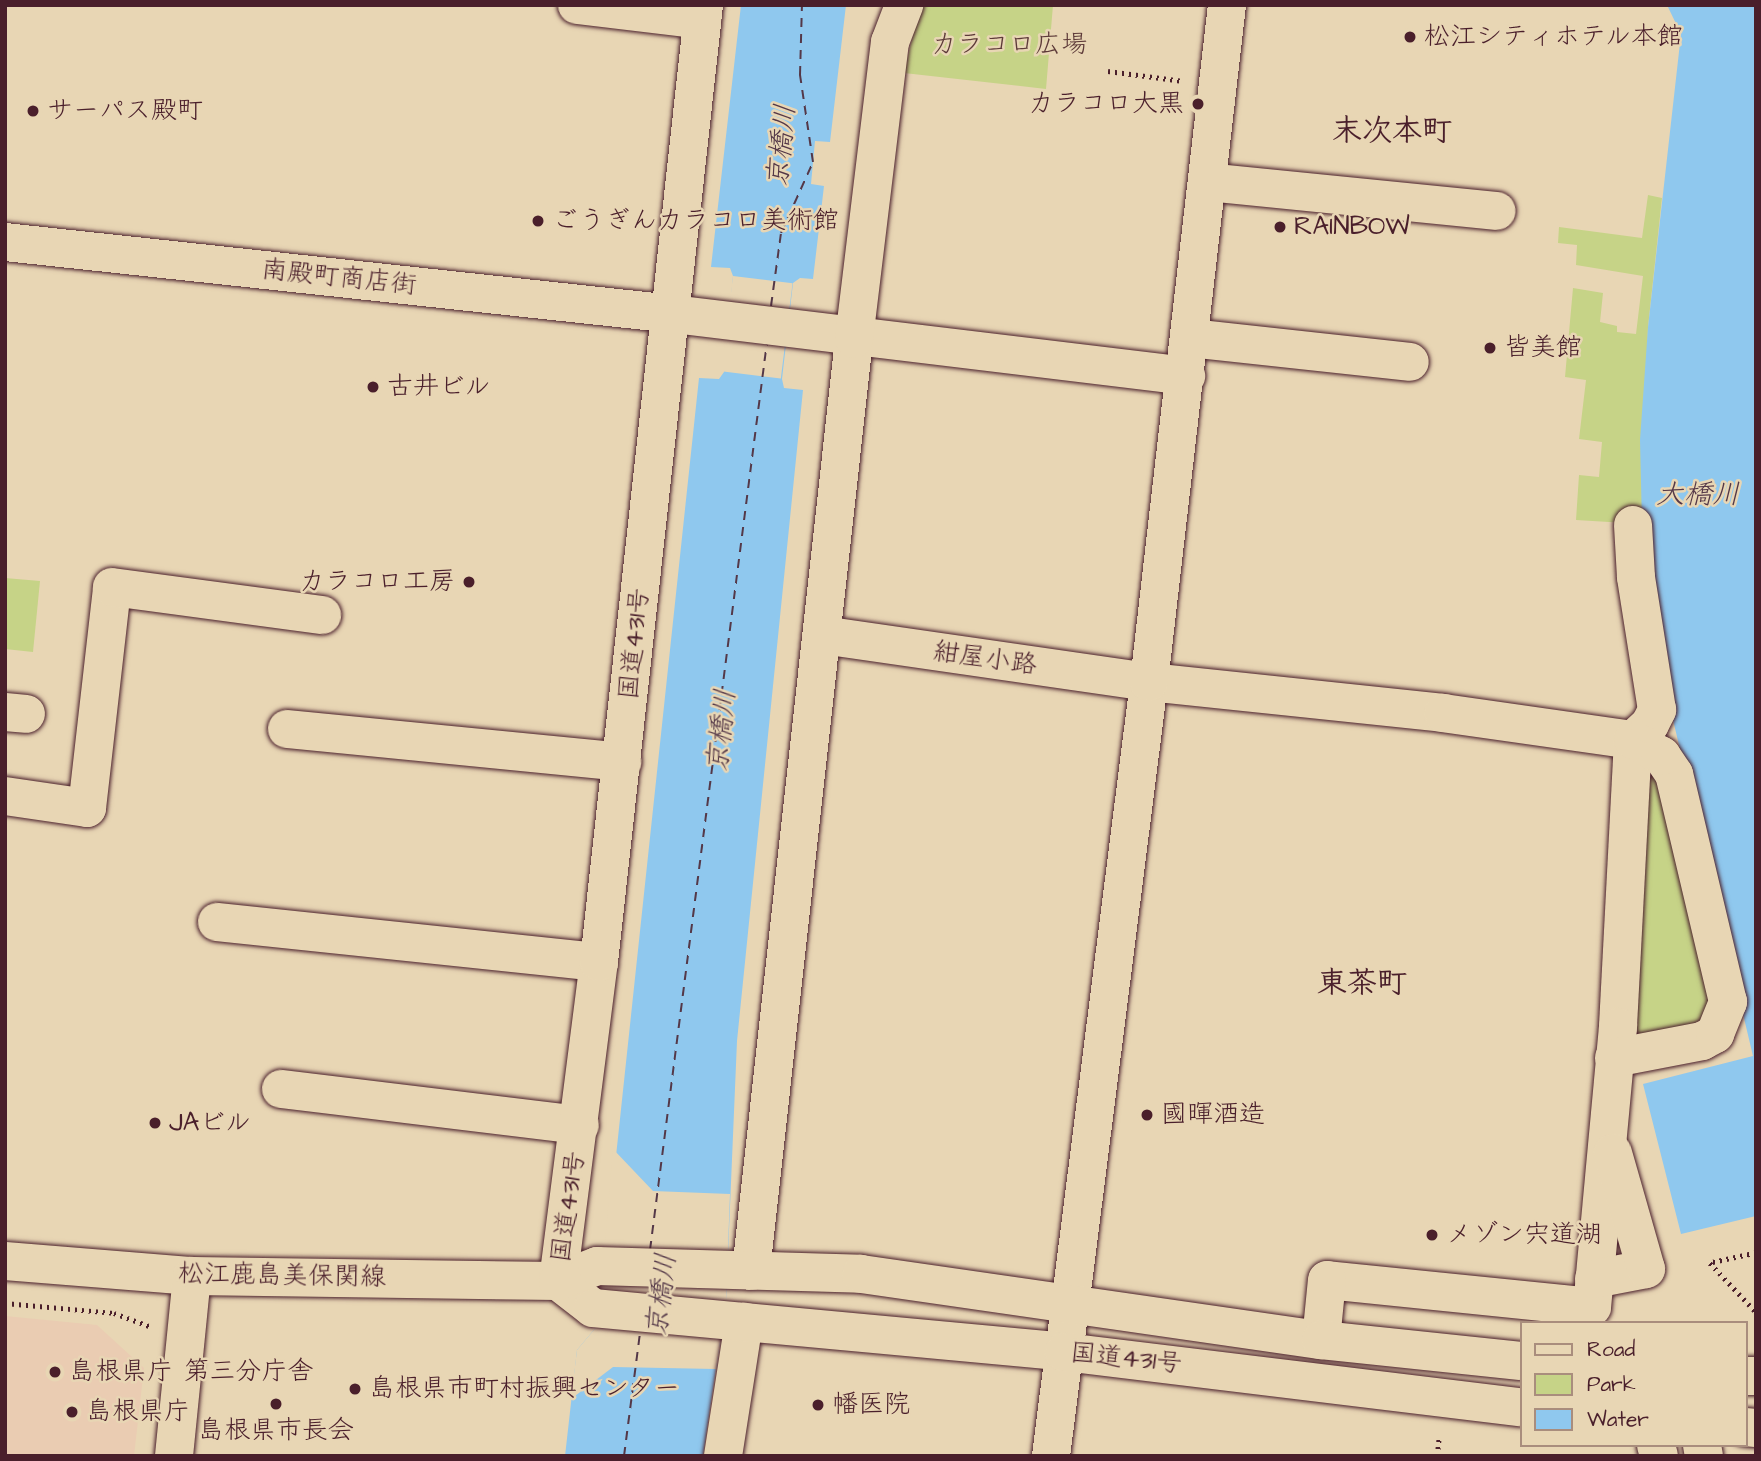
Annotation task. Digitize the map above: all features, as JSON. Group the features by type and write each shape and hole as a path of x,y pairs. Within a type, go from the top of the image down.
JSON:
{"main road":[{"path":"577,5 703,13"},
{"path":"742,1270 822,635 890,42 904,5"},
{"path":"1051,1456 1068,1301 1149,682 1227,5"},
{"name":"国道431号","path":"558,1281 580,1125 622,762 673,314 703,13"},
{"path":"1207,182 1497,211"},
{"name":"南殿町商店街","path":"5,242 673,314 854,339 1186,376"},
{"path":"1190,338 1410,362"},
{"path":"1633,525 1636,577 1657,710 1650,724 1633,740"},
{"path":"5,796 86,807 112,587 322,615"},
{"name":"紺屋小路","path":"822,635 1149,682 1471,716 1633,740"},
{"path":"287,729 622,762"},
{"path":"1321,1340 1327,1280 1592,1307 1614,1058 1636,753 1633,740"},
{"path":"1614,1058 1702,1041 1715,1034 1728,1002 1674,774 1662,756 1633,740"},
{"path":"216,922 599,962"},
{"path":"281,1089 580,1125"},
{"path":"1594,1279 1646,1269 1607,1131"},
{"name":"松江鹿島美保関線","path":"5,1261 192,1276 558,1281"},
{"name":"国道431号","path":"558,1281 597,1266 861,1274 1068,1301 1321,1340 1520,1361"},
{"path":"174,1456 192,1276"},
{"name":"国道431号","path":"558,1281 593,1308 1064,1352 1520,1407"},
{"path":"723,1456 736,1322"}],"path":[{"path":"1108,71 1218,85"},
{"path":"1756,1253 1710,1263 1756,1312"},
{"path":"5,1303 114,1312 186,1341"},
{"path":"1437,1456 1439,1438"}],"shaded area":[{"name":"島根県庁","path":"5,1316 97,1325 144,1368 134,1456 5,1456"}],"green space":[{"name":"カラコロ広場","path":"920,5 1053,5 1046,89 904,73"},
{"path":"1648,195 1662,198 1648,327 1642,524 1576,520 1579,475 1599,477 1602,442 1579,439 1586,380 1565,377 1573,288 1603,293 1600,322 1617,326 1617,332 1636,334 1643,276 1576,265 1577,245 1558,243 1559,227 1642,238"},
{"path":"5,578 40,581 33,652 5,649"},
{"path":"1653,770 1713,1001 1703,1029 1636,1043 1644,778"}],"water":[{"name":"京橋川","path":"741,5 846,5 830,142 815,141 811,184 824,186 813,279 800,278 793,283 782,379 784,388 803,390 737,1041 726,1301 703,1456 565,1456 577,1350 598,1325 699,378 719,379 724,372 733,276 730,268 711,267"},
{"name":"大橋川","path":"1667,5 1756,5 1756,1216 1681,1234 1643,1084 1753,1056 1659,661 1642,524 1640,440 1648,327 1681,34"}],"pier":[{"path":"733,276 793,283 781,379 721,371"},
{"path":"613,1149 653,1191 730,1194 726,1301 716,1369 613,1367 571,1399 577,1350 598,1325"}],"ferry route":[{"path":"771,306 781,233 813,162 800,75 802,5"},
{"path":"650,1250 767,342"},
{"path":"624,1456 640,1332"}],"place":[{"name":"松江シティホテル本館","path":"1410,37"},
{"name":"カラコロ大黒","path":"1198,104"},
{"name":"サーパス殿町","path":"33,111"},
{"name":"ごうぎんカラコロ美術館","path":"538,221"},
{"name":"RAINBOW","path":"1280,227"},
{"name":"皆美館","path":"1490,348"},
{"name":"古井ビル","path":"373,387"},
{"name":"カラコロ工房","path":"469,582"},
{"name":"國暉酒造","path":"1147,1115"},
{"name":"JAビル","path":"155,1123"},
{"name":"メゾン宍道湖","path":"1432,1235"},
{"name":"島根県庁 第三分庁舎","path":"55,1372"},
{"name":"島根県市町村振興センター","path":"355,1389"},
{"name":"島根県市長会","path":"276,1404"},
{"name":"幡医院","path":"818,1405"},
{"name":"島根県庁","path":"72,1412"}],"district":[{"name":"末次本町","path":"1392,131"},
{"name":"東茶町","path":"1362,983"}]}
